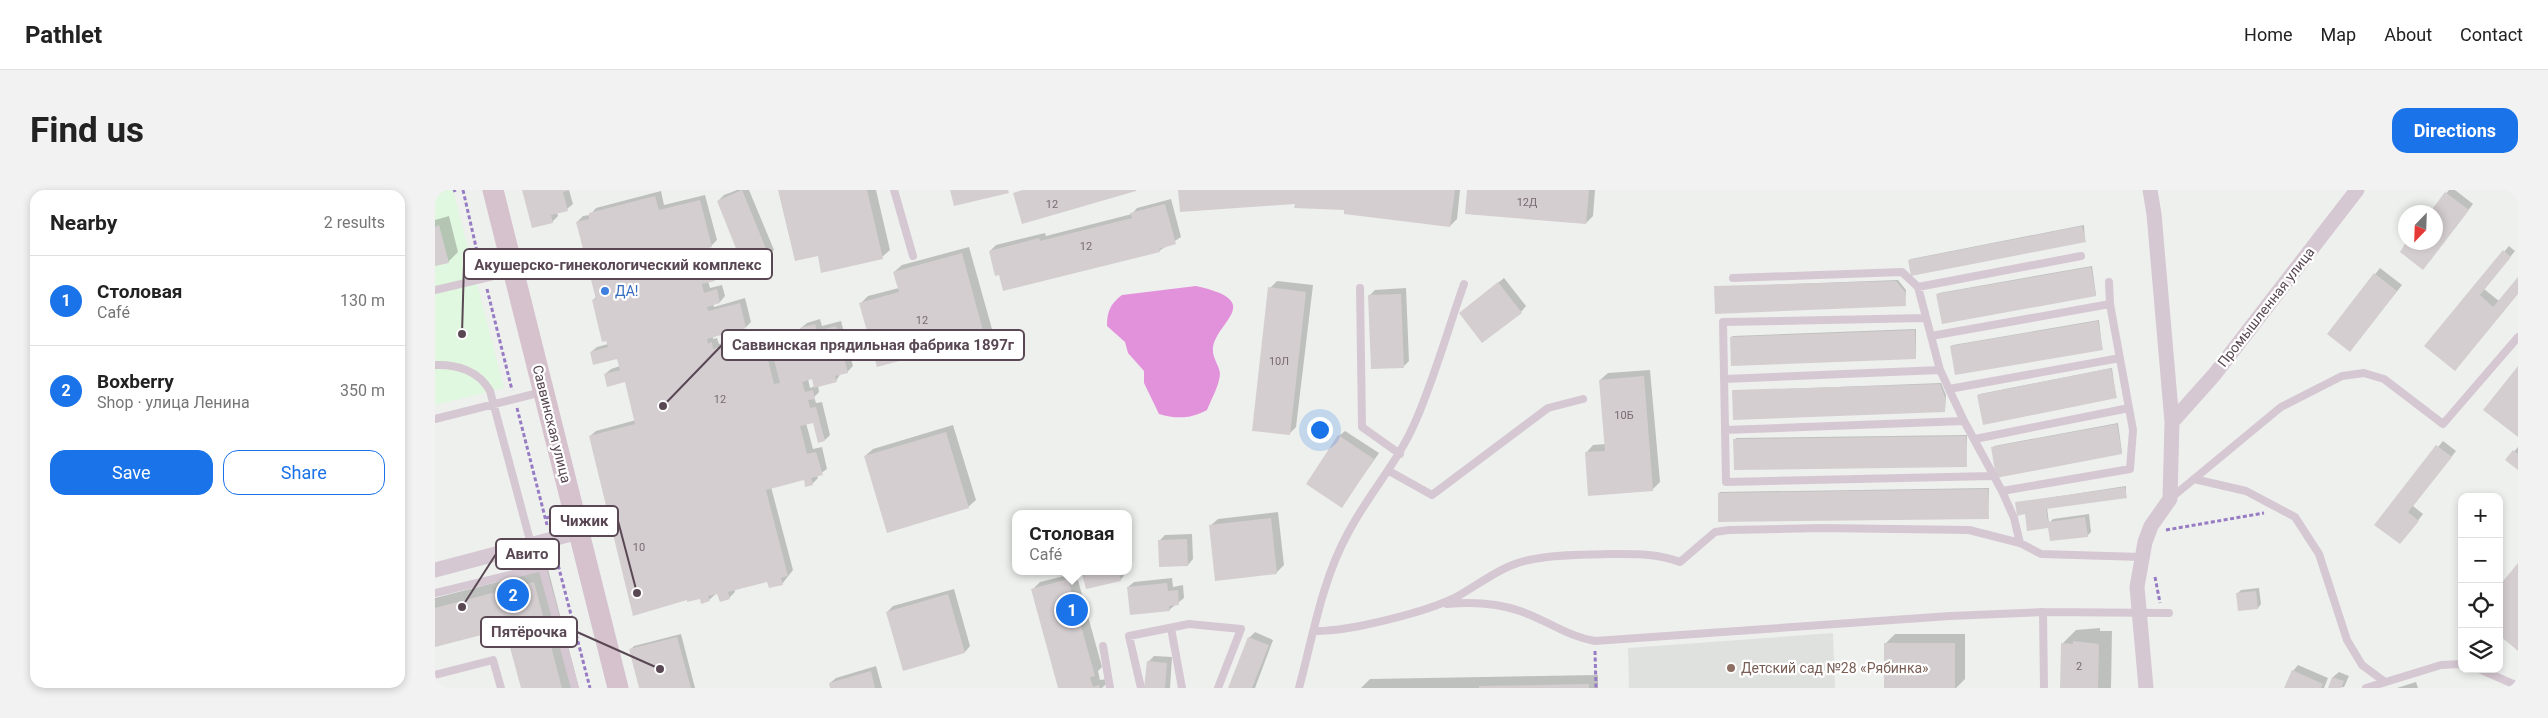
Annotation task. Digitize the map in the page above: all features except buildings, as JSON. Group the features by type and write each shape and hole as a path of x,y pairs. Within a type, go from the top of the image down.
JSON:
{"main road":[{"name":"Саввинская улица","path":"493,190 618,688"}],"street":[{"path":"2146,688 2137,587 2141,557 2151,526 2171,499 2172,422 2154,214 2149,190"},
{"name":"Промышленная улица","path":"2172,422 2214,375 2332,213 2357,190"},
{"path":"435,570 579,532"}],"lane":[{"path":"894,190 913,256"},
{"path":"1918,287 2081,256"},
{"path":"435,290 514,271"},
{"path":"1733,278 1902,272 1918,287 1940,370 1964,422 1975,439 2014,518 2020,543"},
{"path":"2001,491 2130,470 2133,430 2110,304 2109,282"},
{"path":"1299,688 1325,590 1347,534 1400,454 1416,420 1464,284"},
{"path":"1360,288 1362,427 1400,454"},
{"path":"1931,336 2110,304"},
{"path":"1926,318 1723,322 1726,482 1992,476"},
{"path":"2171,499 2281,407 2342,376 2364,373 2384,380 2443,424 2518,337"},
{"path":"1949,389 2120,358"},
{"path":"435,365 455,366 476,375 487,384 531,544"},
{"path":"1724,379 1940,370"},
{"path":"435,420 544,391"},
{"path":"1389,470 1432,494 1547,408 1583,398"},
{"path":"1975,439 2129,408"},
{"path":"1725,430 1964,422"},
{"path":"2194,479 2246,491 2295,517 2319,554 2347,640 2362,665 2385,682"},
{"path":"1442,604 1507,568 1528,560 1567,555 1633,554 1665,556 1681,562 1715,532 1729,530 1821,528 1969,530 2020,543 2041,554 2141,557"},
{"path":"435,594 542,567 575,688"},
{"path":"1314,631 1342,630 1442,604 1460,602 1498,605 1520,611 1565,633 1595,641 1950,616 2043,612 2166,613"},
{"path":"2043,612 2044,688"},
{"path":"1141,688 1129,636 1189,624 1241,628 1218,688"},
{"path":"1171,628 1182,688"},
{"path":"1103,646 1110,688"},
{"path":"435,675 493,660 501,688"},
{"path":"2366,688 2441,664 2458,664"},
{"path":"2488,673 2518,686"}],"path":[{"path":"463,190 589,688"},
{"path":"2157,531 2281,510"},
{"path":"2155,574 2166,613"},
{"path":"1595,641 1596,688"}],"shaded area":[{"path":"435,190 453,190 504,388 435,405"},
{"path":"1196,286 1218,292 1229,299 1233,306 1231,314 1215,341 1213,351 1220,373 1219,382 1207,410 1195,415 1171,417 1159,414 1144,383 1144,371 1128,353 1125,342 1107,326 1108,317 1112,305 1122,295"},
{"name":"Детский сад №28 «Рябинка»","path":"1833,633 1835,688 1629,688 1628,648"}],"place":[{"name":"ДА!","path":"605,291"},
{"name":"Акушерско-гинекологический комплекс","path":"462,334"},
{"name":"Саввинская прядильная фабрика 1897г","path":"663,406"},
{"name":"Чижик","path":"637,593"},
{"name":"Boxberry","path":"513,595"},
{"name":"Авито","path":"462,607"},
{"name":"Столовая","path":"1072,610"},
{"name":"Детский сад №28 «Рябинка»","path":"1731,668"},
{"name":"Пятёрочка","path":"660,669"}]}
